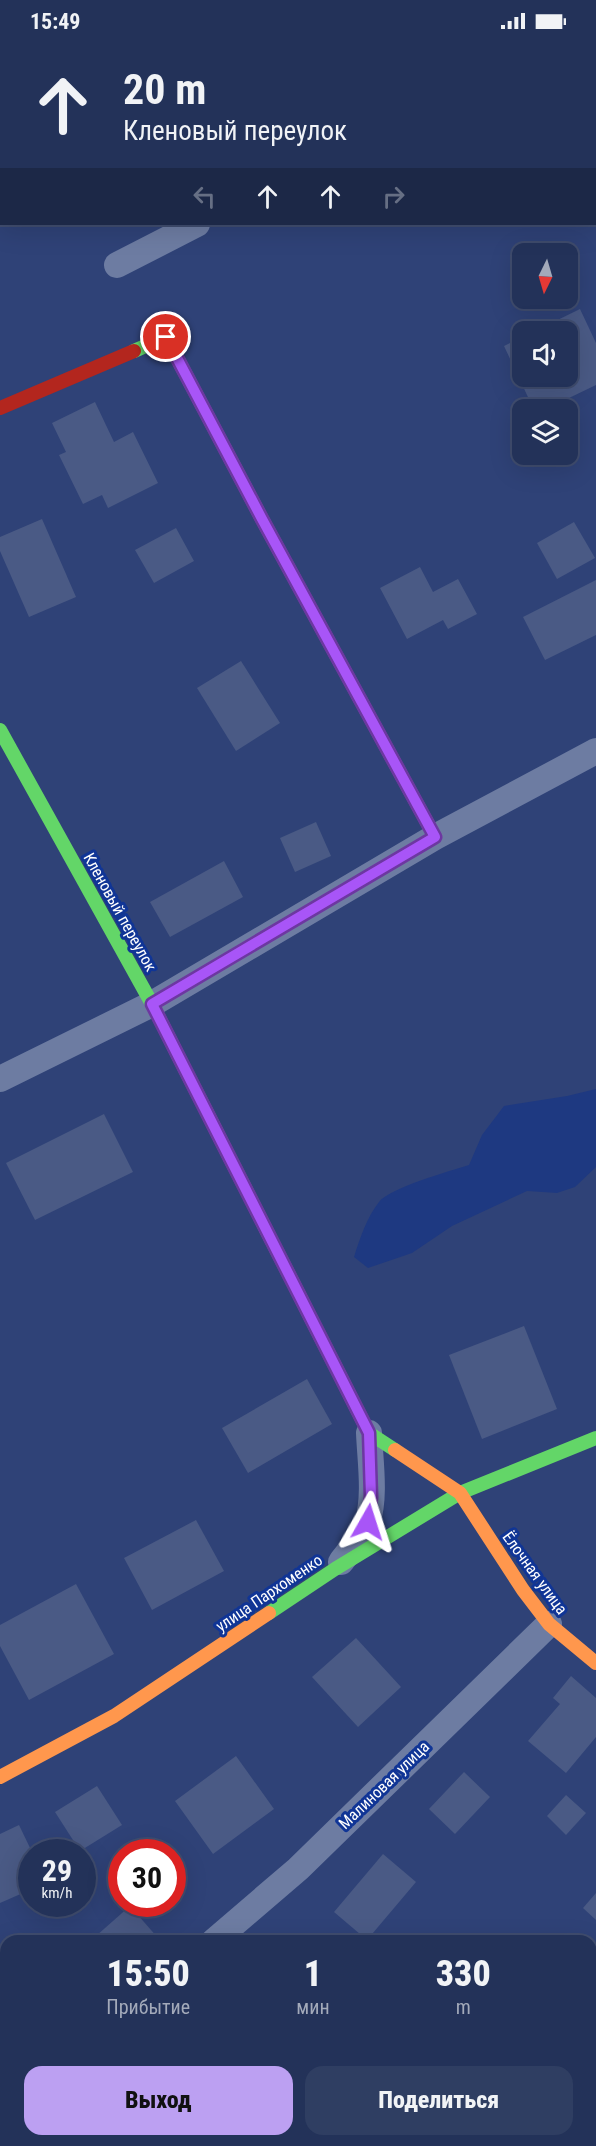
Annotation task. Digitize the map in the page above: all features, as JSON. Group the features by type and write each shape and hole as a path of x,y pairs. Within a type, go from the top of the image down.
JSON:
{"street":[{"path":"117,265 195,225"},
{"path":"0,408 166,337 256,509 435,837"},
{"name":"Кленовый переулок","path":"2,738 152,1004 369,1433"},
{"path":"0,1078 152,1004 435,837 596,752"},
{"path":"369,1433 460,1492"},
{"path":"335,1569 368,1522 371,1497 369,1433"},
{"name":"улица Пархоменко","path":"0,1777 114,1716 335,1569 460,1492 596,1438"},
{"name":"Ёлочная улица","path":"460,1492 523,1590 549,1624 596,1663"},
{"name":"Малиновая улица","path":"221,1935 298,1869 549,1624"}],"shaded area":[{"path":"596,1089 596,1167 575,1187 557,1193 527,1191 452,1226 412,1253 368,1268 354,1257 367,1221 379,1202 407,1186 469,1165 482,1135 504,1106"}],"building":[{"path":"580,309 596,343 596,385 567,399 529,399 523,387 578,387 578,321 555,321"},
{"path":"512,342 512,363 504,346"},
{"path":"95,402 114,442 133,432 158,483 108,508 102,495 83,504 59,455 66,452 52,423"},
{"path":"42,519 76,597 29,617 0,551 0,537"},
{"path":"574,522 595,558 557,579 537,543"},
{"path":"176,528 194,561 154,583 135,550"},
{"path":"420,567 433,592 458,579 477,614 448,629 443,620 407,639 380,588"},
{"path":"596,580 596,635 545,660 523,617"},
{"path":"241,661 280,723 236,751 197,688"},
{"path":"316,822 331,856 295,872 280,838"},
{"path":"224,861 243,897 170,937 150,902"},
{"path":"104,1114 133,1172 35,1220 6,1163"},
{"path":"524,1326 557,1409 482,1439 449,1355"},
{"path":"307,1379 332,1424 248,1473 222,1428"},
{"path":"196,1520 224,1571 152,1610 124,1558"},
{"path":"76,1584 114,1654 29,1700 0,1646 0,1625"},
{"path":"356,1638 401,1687 358,1727 312,1677"},
{"path":"571,1676 596,1698 596,1737 566,1773 528,1741 560,1704 553,1698"},
{"path":"236,1756 274,1809 213,1854 175,1801"},
{"path":"464,1772 490,1797 455,1834 429,1809"},
{"path":"97,1786 122,1825 96,1841 96,1839 72,1839 55,1812"},
{"path":"566,1795 586,1813 566,1835 547,1816"},
{"path":"19,1825 26,1839 18,1839 18,1895 0,1903 0,1834"},
{"path":"383,1854 416,1882 371,1935 361,1935 334,1912"},
{"path":"596,1893 596,1920 583,1908"},
{"path":"118,1917 140,1917 155,1935 97,1935"}],"traffic: fast":[{"path":"134,351 166,337 435,837"},
{"path":"0,730 152,1004 369,1433 395,1450"},
{"path":"269,1613 335,1569 460,1493 596,1438"}],"traffic: slow":[{"path":"395,1450 460,1493 523,1590 549,1624 596,1663"},
{"path":"0,1777 114,1716 269,1613"}],"traffic: jam":[{"path":"0,408 134,351"}],"route":[{"path":"166,337 435,837 152,1004 369,1433 371,1497 368,1522"}]}
